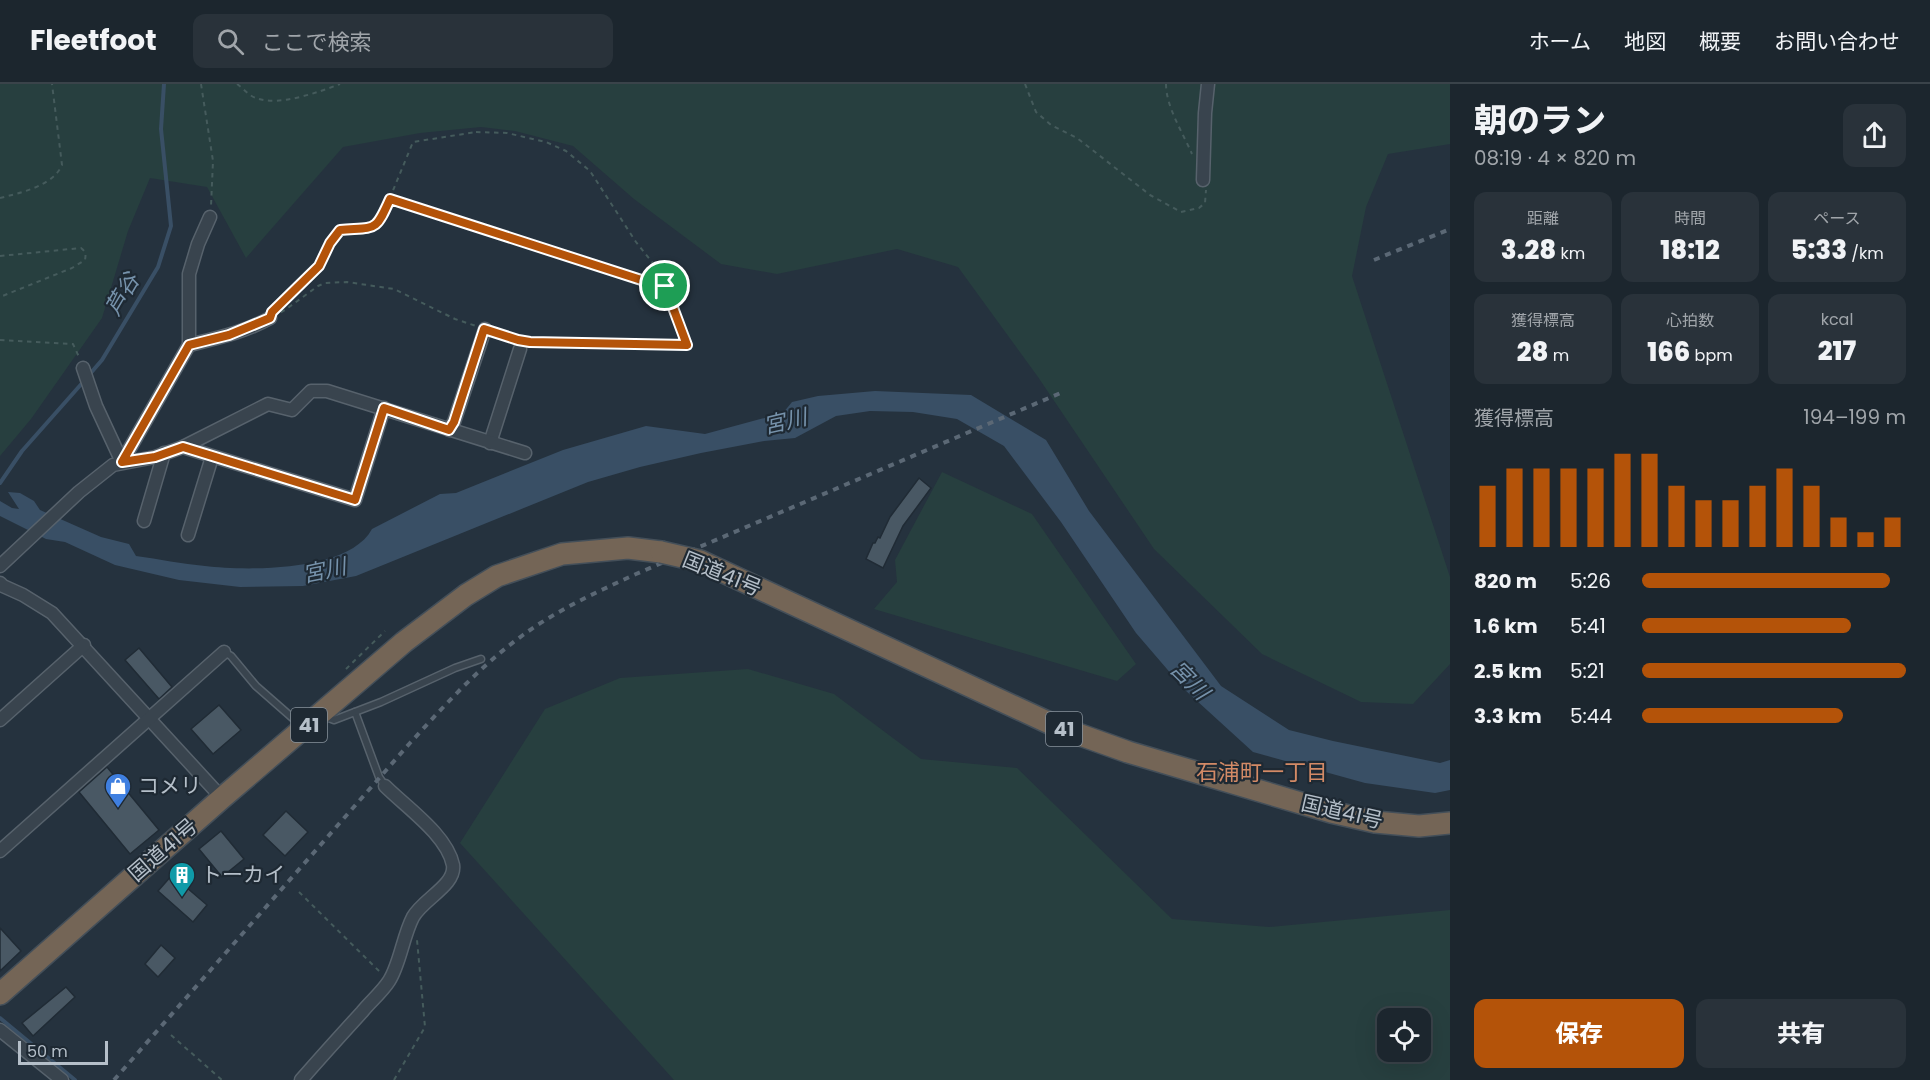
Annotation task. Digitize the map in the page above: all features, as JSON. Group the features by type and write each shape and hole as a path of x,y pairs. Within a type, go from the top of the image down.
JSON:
{"highway":[{"name":"国道41号","path":"0,994 222,798 434,617 497,576 562,554 627,548 661,552 700,561 1058,727 1128,752 1331,812 1376,822 1419,826 1450,823"}],"street":[{"path":"1203,180 1204,113 1208,84"},
{"path":"122,462 189,345 189,274 210,216"},
{"path":"189,345 229,335 270,318"},
{"path":"449,430 454,422 484,329"},
{"path":"490,443 520,349"},
{"path":"83,368 96,406 122,462"},
{"path":"0,566 18,547 113,465 183,447 268,404 292,410 311,391 327,391 525,453"},
{"path":"183,447 355,500 384,408"},
{"path":"144,521 164,453"},
{"path":"188,535 212,457"},
{"path":"0,583 52,613 84,645 222,798"},
{"path":"0,720 84,645"},
{"path":"0,851 224,652"},
{"path":"301,1080 390,981 413,916 428,898 449,881 453,868 451,860 435,834 415,812 403,805 385,786"},
{"path":"0,1030 62,1080"}],"lane":[{"path":"224,652 231,656 256,686 296,721"},
{"path":"321,715 334,720 481,659"},
{"path":"355,712 379,777 385,786"}],"path":[{"path":"0,198 46,181 60,170 62,165 52,84"},
{"path":"201,84 213,161 210,216"},
{"path":"237,84 255,98 269,100 312,95 340,84"},
{"path":"1025,84 1036,112 1051,125 1077,138 1150,195 1181,212 1199,208 1205,203 1207,194 1173,111 1166,84"},
{"path":"476,132 507,133 546,142 566,151 590,171 636,242 663,276 687,345 518,340 455,319 394,290 346,282 325,283 318,286 270,318 272,312 319,266 330,243 340,230 374,227 380,222 413,142 476,132"},
{"path":"390,199 665,286"},
{"path":"0,256 81,248 86,255 85,260 72,268 0,297"},
{"path":"0,340 74,344 83,368"},
{"path":"299,892 390,981"},
{"path":"394,1080 425,1027 417,933 413,916"},
{"path":"171,1035 222,1080"}],"green space":[{"path":"0,84 1450,84 1450,144 1388,154 1366,207 1352,276 1450,577 1450,664 1413,704 1361,702 1262,654 1154,549 1038,377 958,267 897,249 777,274 721,264 634,199 573,146 515,131 481,127 420,133 343,147 246,258 207,187 150,178 128,231 102,318 31,419 0,456"},
{"path":"942,472 1032,514 1136,664 1117,681 874,609 897,582 895,560"},
{"path":"748,669 834,694 921,759 1017,768 1172,919 1269,927 1450,910 1450,1080 674,1080 460,843 545,709 620,678"}],"water":[{"name":"宮川","path":"875,391 971,395 1046,440 1089,511 1221,686 1289,730 1440,763 1450,760 1450,790 1435,793 1365,783 1253,752 1185,690 1136,633 1061,522 1004,446 957,419 913,412 870,411 836,416 795,438 764,441 701,453 588,482 356,576 303,586 240,587 179,580 115,565 65,542 46,539 0,516 0,501 19,509 8,492 20,493 34,501 40,510 101,537 129,544 136,556 223,568 270,568 296,565 342,554 360,543 372,529 440,494 456,493 563,450 646,426 705,434 783,413 792,402 818,396"}],"building":[{"path":"919,478 931,488 903,526 883,568 866,559 873,543 878,537 880,538 890,517"},
{"path":"139,648 172,687 159,699 125,660"},
{"path":"219,705 241,730 213,754 191,729"},
{"name":"コメリ","path":"107,767 159,830 130,854 79,792"},
{"path":"286,811 308,832 285,856 263,835"},
{"path":"221,831 244,859 222,877 199,849"},
{"name":"トーカイ","path":"172,875 207,905 193,922 158,891"},
{"path":"0,928 21,951 0,971"},
{"path":"161,945 175,958 158,977 145,964"},
{"path":"66,987 75,997 33,1036 22,1023"}],"waterway":[{"name":"芦谷","path":"89,375 102,360 158,267 171,226 161,129 164,84"},
{"name":"芦谷","path":"0,483 22,451 84,381"},
{"path":"0,1018 75,1080"}],"railway":[{"path":"1374,260 1450,229"},
{"path":"114,1080 410,743 478,673 523,635 563,609 636,574 1063,392"}],"place":[{"name":"コメリ","path":"118,809"},
{"name":"トーカイ","path":"182,898"}],"district":[{"name":"石浦町一丁目","path":"1262,772"}],"route":[{"path":"390,199 665,286 687,345 530,342 484,329 454,422 449,430 384,408 355,500 183,447 155,457 122,462 189,345 229,335 270,318 272,312 319,266 330,243 340,230 374,227 380,222 390,199"}]}
